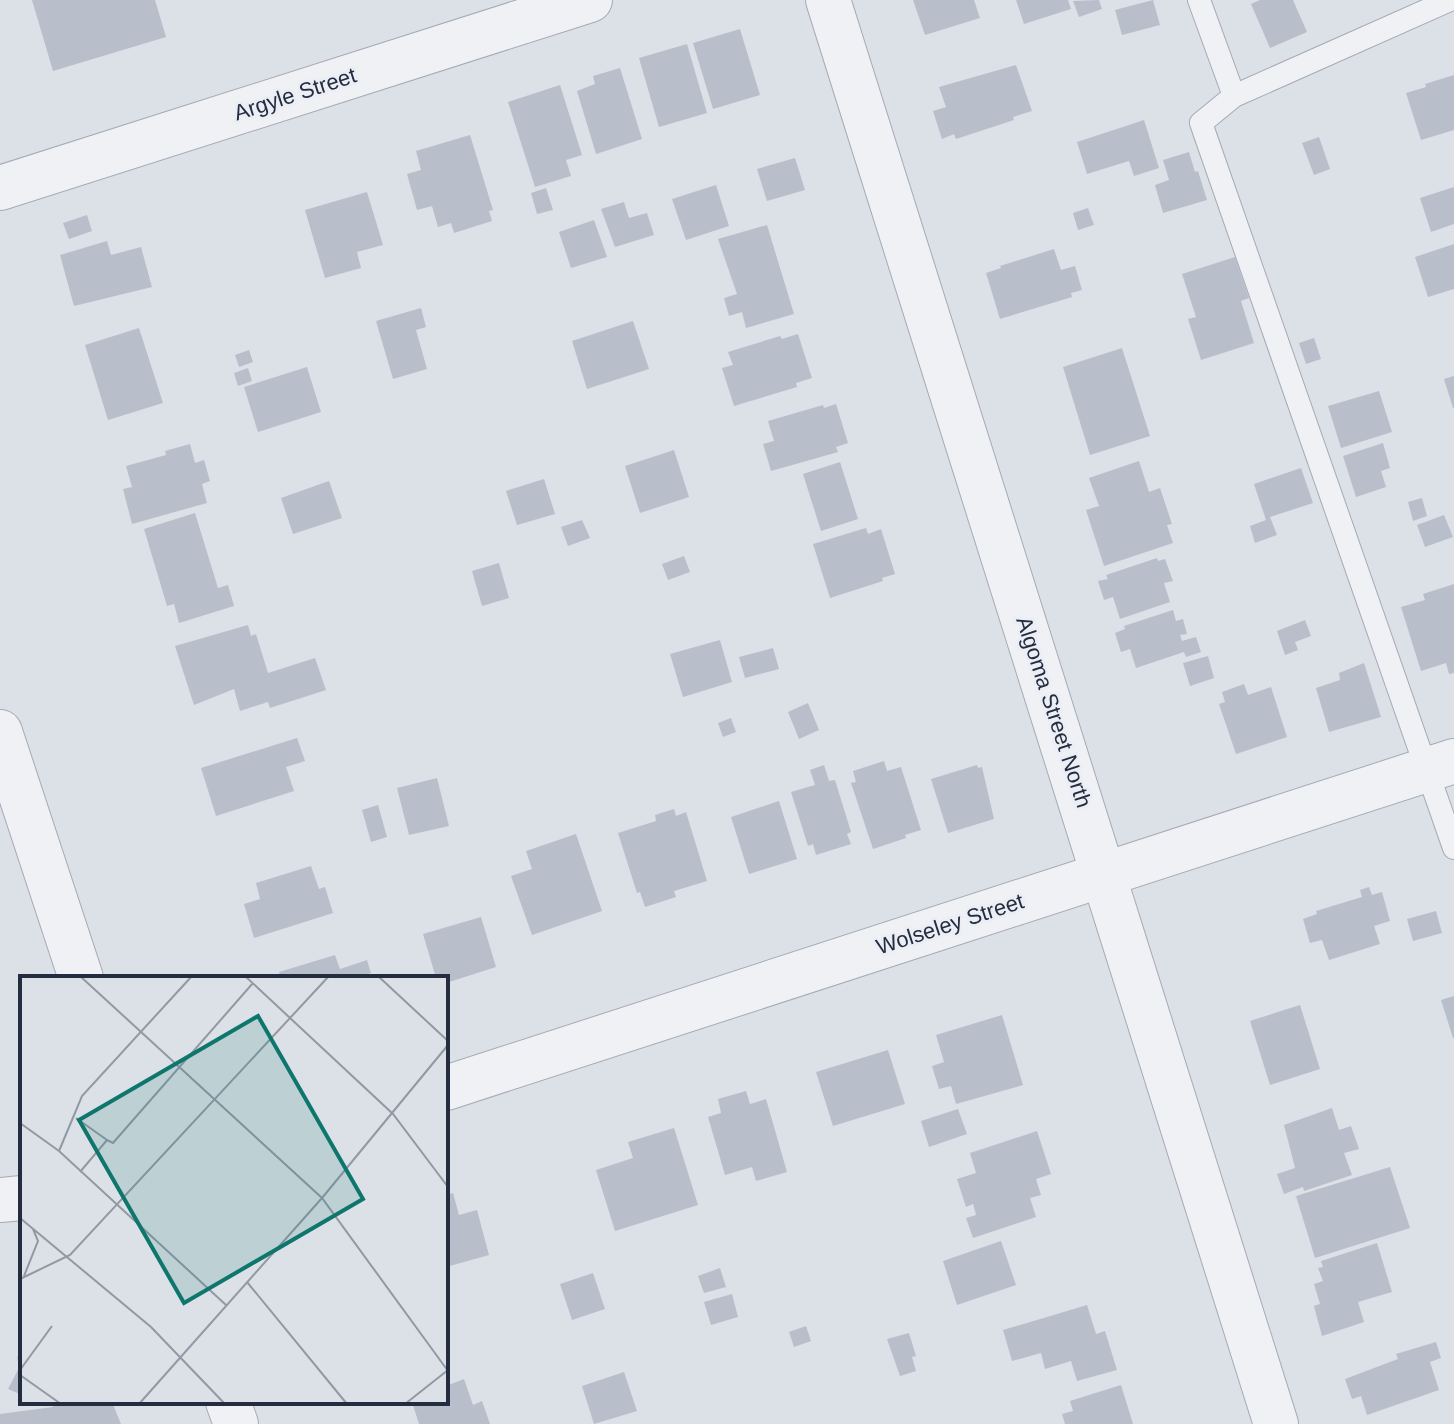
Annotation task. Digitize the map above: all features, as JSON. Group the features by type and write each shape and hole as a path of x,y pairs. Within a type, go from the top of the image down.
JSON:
{"street":[{"name":"Argyle Street","path":"0,188 590,0"},
{"name":"Algoma Street North","path":"828,0 1276,1424"},
{"path":"0,732 80,976"},
{"name":"Wolseley Street","path":"448,1087 1441,765"},
{"path":"0,1200 20,1198"},
{"path":"229,1404 236,1424"}],"lane":[{"path":"1199,0 1234,96"},
{"path":"1450,0 1234,96 1201,123 1441,765 1454,848"}],"building":[{"path":"32,0 155,0 166,37 53,71"},
{"path":"913,0 974,0 980,18 925,35"},
{"path":"1016,0 1068,0 1071,9 1024,24"},
{"path":"1099,0 1102,9 1079,17 1073,1"},
{"path":"1153,0 1160,25 1122,35 1115,10"},
{"path":"1260,0 1293,0 1307,32 1270,48 1251,4"},
{"path":"740,29 760,95 713,109 693,43"},
{"path":"687,44 707,113 659,127 639,58"},
{"path":"1016,65 1032,111 956,139 954,134 942,139 933,111 946,107 939,87"},
{"path":"620,68 642,139 596,154 577,91 595,84 593,76"},
{"path":"1454,75 1454,130 1421,140 1406,93"},
{"path":"560,85 582,155 566,160 571,176 535,187 508,102"},
{"path":"1144,120 1159,168 1134,176 1129,161 1087,174 1077,142"},
{"path":"470,135 493,210 489,211 492,221 454,233 451,223 438,227 432,206 417,210 407,174 421,170 416,151"},
{"path":"1319,137 1330,169 1314,175 1302,143"},
{"path":"1189,152 1207,200 1163,213 1155,185 1169,180 1163,160"},
{"path":"795,158 805,190 767,201 757,169"},
{"path":"716,185 729,226 686,240 672,199"},
{"path":"1454,187 1454,224 1431,232 1420,198"},
{"path":"546,188 553,210 537,214 531,193"},
{"path":"367,192 383,245 357,252 361,268 325,278 305,210"},
{"path":"624,202 629,218 647,213 654,235 615,247 601,209"},
{"path":"1088,208 1094,225 1078,230 1073,213"},
{"path":"87,215 92,231 69,239 63,223"},
{"path":"594,220 607,257 571,268 559,232"},
{"path":"767,225 794,314 746,328 742,312 729,316 724,298 737,294 718,239"},
{"path":"107,241 111,255 141,247 152,287 74,306 60,255"},
{"path":"1454,244 1454,289 1428,297 1415,257"},
{"path":"1054,249 1061,270 1075,266 1082,290 1071,293 1072,297 1000,319 986,273"},
{"path":"1235,257 1249,298 1241,301 1254,343 1201,360 1188,319 1196,317 1182,274"},
{"path":"421,308 426,327 416,330 427,369 393,379 376,321"},
{"path":"633,321 649,369 587,389 572,341"},
{"path":"139,328 163,403 108,420 85,345"},
{"path":"798,334 812,378 796,383 797,387 734,406 722,368 733,365 728,352 780,336 782,339"},
{"path":"1314,338 1321,359 1306,364 1299,343"},
{"path":"1122,348 1150,436 1090,455 1063,367"},
{"path":"249,350 253,362 239,367 235,355"},
{"path":"307,367 321,412 258,432 244,387"},
{"path":"248,368 252,381 238,386 234,373"},
{"path":"1454,376 1454,408 1453,408 1444,379"},
{"path":"1379,391 1392,432 1341,448 1328,406"},
{"path":"836,404 848,443 836,447 838,452 771,471 763,444 774,441 768,421"},
{"path":"1383,443 1390,468 1381,471 1386,487 1356,497 1343,456"},
{"path":"190,444 195,463 204,460 210,481 202,484 207,503 132,524 123,489 132,487 126,466 166,455 165,451"},
{"path":"674,450 689,497 640,513 625,466"},
{"path":"1139,461 1149,492 1160,488 1172,524 1167,525 1173,543 1104,566 1086,510 1099,506 1089,478"},
{"path":"840,462 858,519 821,531 803,474"},
{"path":"1301,468 1313,503 1270,517 1277,535 1255,543 1250,526 1266,520 1254,484"},
{"path":"544,479 555,514 517,525 506,491"},
{"path":"329,481 342,518 293,534 281,498"},
{"path":"1422,498 1427,516 1413,521 1408,502"},
{"path":"195,513 218,588 228,585 234,606 179,623 174,604 167,606 144,529"},
{"path":"1444,515 1453,537 1425,547 1417,525"},
{"path":"582,520 590,538 568,546 561,527"},
{"path":"866,528 868,534 881,529 895,574 882,578 883,581 830,598 813,544"},
{"path":"684,556 690,572 668,580 662,564"},
{"path":"1157,558 1158,561 1165,559 1173,581 1164,583 1170,602 1120,619 1113,597 1104,600 1098,581 1108,579 1106,575"},
{"path":"499,563 509,598 482,606 472,571"},
{"path":"1454,584 1454,673 1449,674 1446,663 1421,671 1401,607 1425,600 1423,594"},
{"path":"1173,610 1176,621 1183,619 1187,634 1180,635 1182,641 1196,637 1201,652 1186,657 1184,652 1136,668 1130,649 1121,652 1115,633 1125,629 1124,626"},
{"path":"1305,620 1311,636 1295,642 1298,650 1285,655 1277,631"},
{"path":"248,625 251,636 256,634 268,673 315,658 326,690 270,708 268,702 240,711 234,689 194,705 175,646"},
{"path":"720,640 732,682 683,697 670,654"},
{"path":"773,648 779,669 745,678 739,657"},
{"path":"1208,656 1214,678 1190,686 1183,663"},
{"path":"1364,663 1381,717 1329,732 1316,688 1340,680 1339,673"},
{"path":"1244,684 1248,695 1271,687 1287,737 1236,754 1219,704 1225,702 1222,692"},
{"path":"808,703 819,730 799,739 788,712"},
{"path":"731,718 736,732 723,737 718,723"},
{"path":"297,738 305,761 286,767 294,791 216,816 201,768"},
{"path":"884,761 887,771 901,767 921,830 873,849 851,783 856,782 853,771"},
{"path":"824,765 829,781 835,780 851,832 847,834 851,844 816,855 813,844 808,846 791,792 815,785 810,770"},
{"path":"977,765 978,768 982,767 994,819 948,833 931,779"},
{"path":"437,778 449,826 409,835 397,788"},
{"path":"779,801 797,859 749,874 731,817"},
{"path":"378,805 387,837 371,842 362,810"},
{"path":"674,809 676,816 686,812 707,881 674,891 676,897 645,907 640,892 637,893 618,833 656,821 655,815"},
{"path":"576,834 602,911 532,935 511,876 532,869 526,851"},
{"path":"311,866 319,889 325,887 333,913 254,938 244,904 260,899 256,883"},
{"path":"1369,887 1372,895 1382,892 1390,921 1374,926 1380,944 1329,960 1322,940 1310,943 1303,919 1317,914 1316,911 1362,897 1360,890"},
{"path":"1436,911 1442,933 1413,941 1407,919"},
{"path":"481,917 496,967 448,982 448,976 435,976 423,934"},
{"path":"335,955 340,969 367,960 371,973 362,976 280,976 279,972"},
{"path":"1454,996 1454,1038 1453,1038 1441,1000"},
{"path":"1300,1005 1320,1069 1270,1085 1250,1021"},
{"path":"1002,1015 1023,1085 956,1104 951,1086 939,1089 932,1066 944,1062 936,1035"},
{"path":"888,1050 905,1104 833,1126 816,1072"},
{"path":"746,1091 750,1104 766,1099 787,1172 756,1181 752,1167 725,1175 708,1117 721,1113 718,1099"},
{"path":"1332,1108 1339,1130 1351,1126 1359,1149 1344,1153 1352,1175 1304,1191 1303,1187 1284,1194 1277,1174 1295,1168 1284,1125"},
{"path":"958,1109 967,1134 929,1147 921,1121"},
{"path":"674,1128 698,1205 615,1231 596,1170 633,1158 628,1142"},
{"path":"1037,1131 1051,1174 1036,1179 1041,1195 1030,1198 1036,1217 973,1238 966,1218 976,1215 973,1204 966,1207 957,1179 976,1173 970,1153"},
{"path":"1390,1167 1410,1228 1315,1258 1296,1196"},
{"path":"453,1193 459,1215 477,1210 489,1255 448,1266 448,1194"},
{"path":"1001,1241 1016,1285 957,1305 943,1261"},
{"path":"1377,1243 1392,1292 1358,1302 1364,1322 1322,1336 1314,1306 1320,1304 1314,1284 1323,1281 1318,1268 1323,1267 1321,1261"},
{"path":"720,1268 726,1287 704,1293 698,1276"},
{"path":"593,1273 605,1309 572,1320 560,1284"},
{"path":"732,1294 738,1317 711,1325 704,1302"},
{"path":"1087,1305 1096,1334 1105,1331 1117,1370 1077,1381 1071,1361 1045,1369 1041,1353 1012,1361 1003,1330"},
{"path":"806,1326 811,1341 794,1347 789,1332"},
{"path":"909,1333 916,1356 912,1357 916,1371 900,1376 887,1339"},
{"path":"1436,1342 1441,1358 1430,1362 1439,1390 1367,1415 1361,1396 1352,1399 1345,1379 1398,1359 1396,1354"},
{"path":"20,1366 20,1394 8,1389"},
{"path":"624,1372 637,1411 594,1424 582,1386"},
{"path":"464,1379 473,1405 482,1401 490,1424 419,1424 413,1404 448,1404 448,1385"},
{"path":"1121,1385 1133,1424 1065,1424 1062,1414 1073,1411 1070,1401"},
{"path":"52,1404 113,1404 121,1424 0,1424 0,1414 53,1407"}]}
